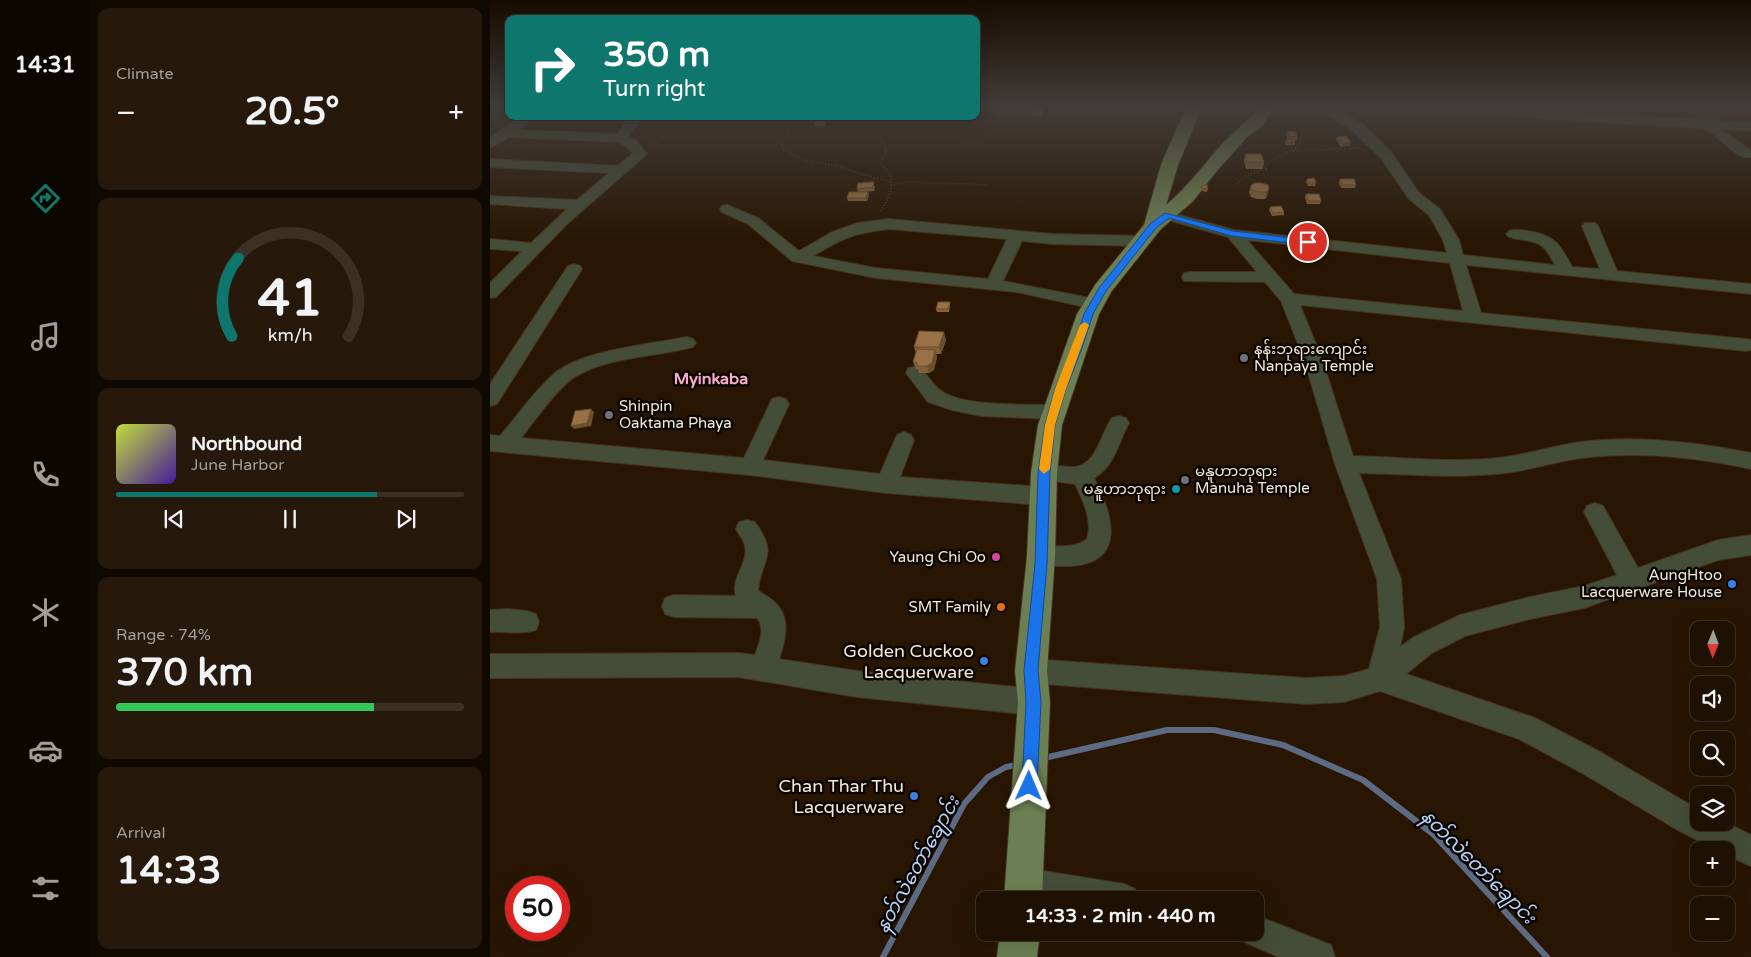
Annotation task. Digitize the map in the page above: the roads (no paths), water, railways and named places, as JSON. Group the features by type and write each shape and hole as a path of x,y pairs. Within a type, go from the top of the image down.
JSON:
{"main road":[{"path":"1154,223 1176,152"},
{"path":"1024,891 1030,741 1034,702 1031,670 1050,425 1088,314 1102,290 1154,223 1187,197 1225,152"},
{"path":"1017,957 1019,941"}],"street":[{"path":"490,293 580,205 640,154 638,152"},
{"path":"1383,152 1414,196 1436,212 1452,240 1473,316"},
{"path":"1745,152 1748,154"},
{"path":"490,163 621,170"},
{"path":"490,200 580,205"},
{"path":"727,209 753,221 798,258 876,273 1027,289 1094,304"},
{"path":"798,258 837,235 858,228 889,224 1052,239 1154,223 1232,234 1566,271 1751,289"},
{"path":"1590,226 1610,275"},
{"path":"1232,234 1289,299 1313,359 1345,464 1389,579 1392,627 1380,678"},
{"path":"1514,234 1542,238 1549,241 1566,271"},
{"path":"993,285 1017,236"},
{"path":"490,244 537,248"},
{"path":"490,399 574,269"},
{"path":"1190,277 1268,277"},
{"path":"1289,299 1473,316 1573,329 1749,345"},
{"path":"498,443 556,383 570,372 601,361 687,343"},
{"path":"490,366 512,366"},
{"path":"916,373 935,397 959,404 981,409 1054,412"},
{"path":"750,467 779,404"},
{"path":"498,443 750,467 886,485 1044,484"},
{"path":"1345,464 1486,467 1521,463 1581,450 1638,447 1707,454 1751,462"},
{"path":"1041,556 1086,552 1093,548 1099,540 1100,520 1094,496 1081,474"},
{"path":"1596,512 1632,579"},
{"path":"747,529 758,546 757,555 746,587 746,594 751,600 764,607 772,619 774,631 763,668"},
{"path":"1031,670 1306,691 1344,689 1380,678 1423,645 1460,626 1530,608 1584,597 1718,550 1751,545"},
{"path":"674,606 764,607"},
{"path":"490,621 527,622"},
{"path":"490,666 738,665 857,684 1034,702"},
{"path":"1380,678 1525,728 1592,763 1686,819 1751,851"},
{"path":"1264,935 1319,957"}],"lane":[{"path":"1044,484 1081,474 1103,459 1107,452 1110,434 1119,423"},
{"path":"886,485 904,440"}],"waterway":[{"name":"နတ်လဲတော်ချောင်း","path":"1044,758 1167,730 1214,730 1283,745 1363,780 1433,834 1547,957"},
{"name":"နတ်လဲတော်ချောင်း","path":"883,957 964,804 988,777 1006,767 1017,765"}],"place":[{"name":"နန်းဘုရားကျောင်း Nanpaya Temple","path":"1244,358"},
{"name":"Shinpin Oaktama Phaya","path":"609,415"},
{"name":"မနူဟာဘုရား Manuha Temple","path":"1185,480"},
{"name":"မနူဟာဘုရား","path":"1176,489"},
{"name":"Yaung Chi Oo","path":"996,557"},
{"name":"AungHtoo Lacquerware House","path":"1732,584"},
{"name":"SMT Family","path":"1001,607"},
{"name":"Golden Cuckoo Lacquerware","path":"984,661"},
{"name":"Chan Thar Thu Lacquerware","path":"914,796"}],"district":[{"name":"Myinkaba","path":"711,378"}]}
